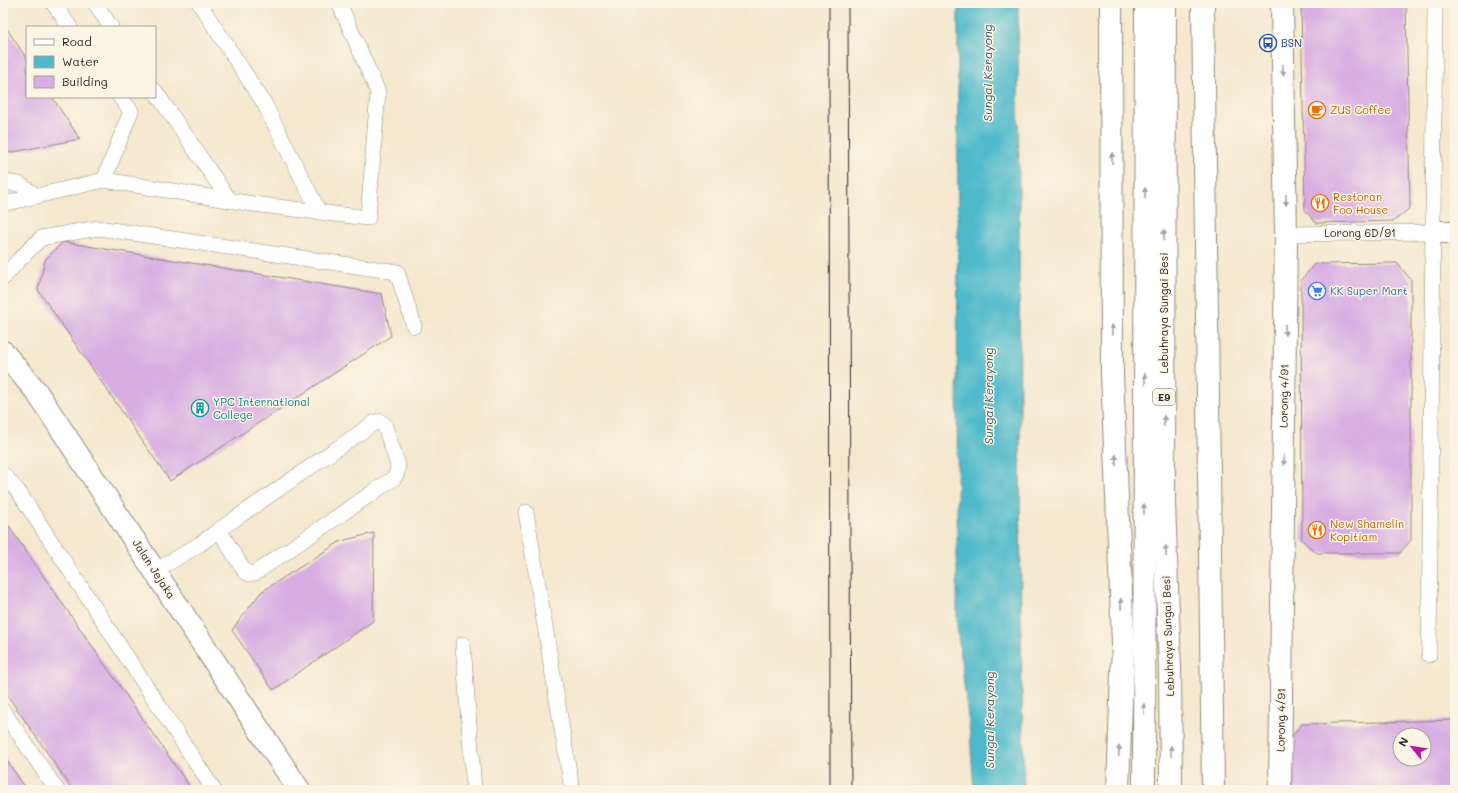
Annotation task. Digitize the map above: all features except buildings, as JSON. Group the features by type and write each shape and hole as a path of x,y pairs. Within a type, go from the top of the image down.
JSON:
{"main road":[{"path":"1111,3 1112,374 1123,643 1118,790"},
{"name":"E9","path":"1144,790 1146,3"},
{"name":"Lebuhraya Sungai Besi","path":"1165,3 1164,502 1170,669 1171,790"},
{"path":"1203,3 1210,785"},
{"path":"1207,3 1211,444 1210,785"},
{"name":"Lorong 4/91","path":"1280,790 1286,234 1282,3"},
{"path":"1433,232 1455,232"},
{"name":"Jalan Jejaka","path":"3,352 36,391 299,790"}],"lane":[{"path":"52,3 69,26"},
{"path":"95,3 110,26"},
{"path":"199,3 264,103 319,212"},
{"path":"3,204 104,180 230,201 368,218 378,92 339,3"},
{"path":"1429,655 1435,3"},
{"path":"156,92 230,201"},
{"path":"104,180 130,111 121,98"},
{"path":"3,182 19,184 37,196"},
{"path":"3,278 41,238 98,228 397,272 414,326"},
{"name":"Lorong 6D/91","path":"1286,234 1433,232"},
{"path":"155,571 200,544 219,530 374,423 379,421 384,424 398,465 397,473 394,478 255,573 250,574 245,572 219,530"},
{"path":"3,474 18,491 214,790"},
{"path":"526,512 572,790"},
{"path":"463,644 474,790"},
{"path":"3,711 57,790"}],"water":[{"name":"Sungai Kerayong","path":"958,3 1018,3 1021,636 1024,790 974,790 970,733 957,627"}],"tram line":[{"path":"829,3 830,790"},
{"path":"848,3 851,790"}],"place":[{"name":"BSN","path":"1268,43"},
{"name":"ZUS Coffee","path":"1317,110"},
{"name":"Restoran Foo House","path":"1320,203"},
{"name":"KK Super Mart","path":"1317,291"},
{"name":"YPC International College","path":"200,408"},
{"name":"New Shamelin Kopitiam","path":"1317,530"}]}
